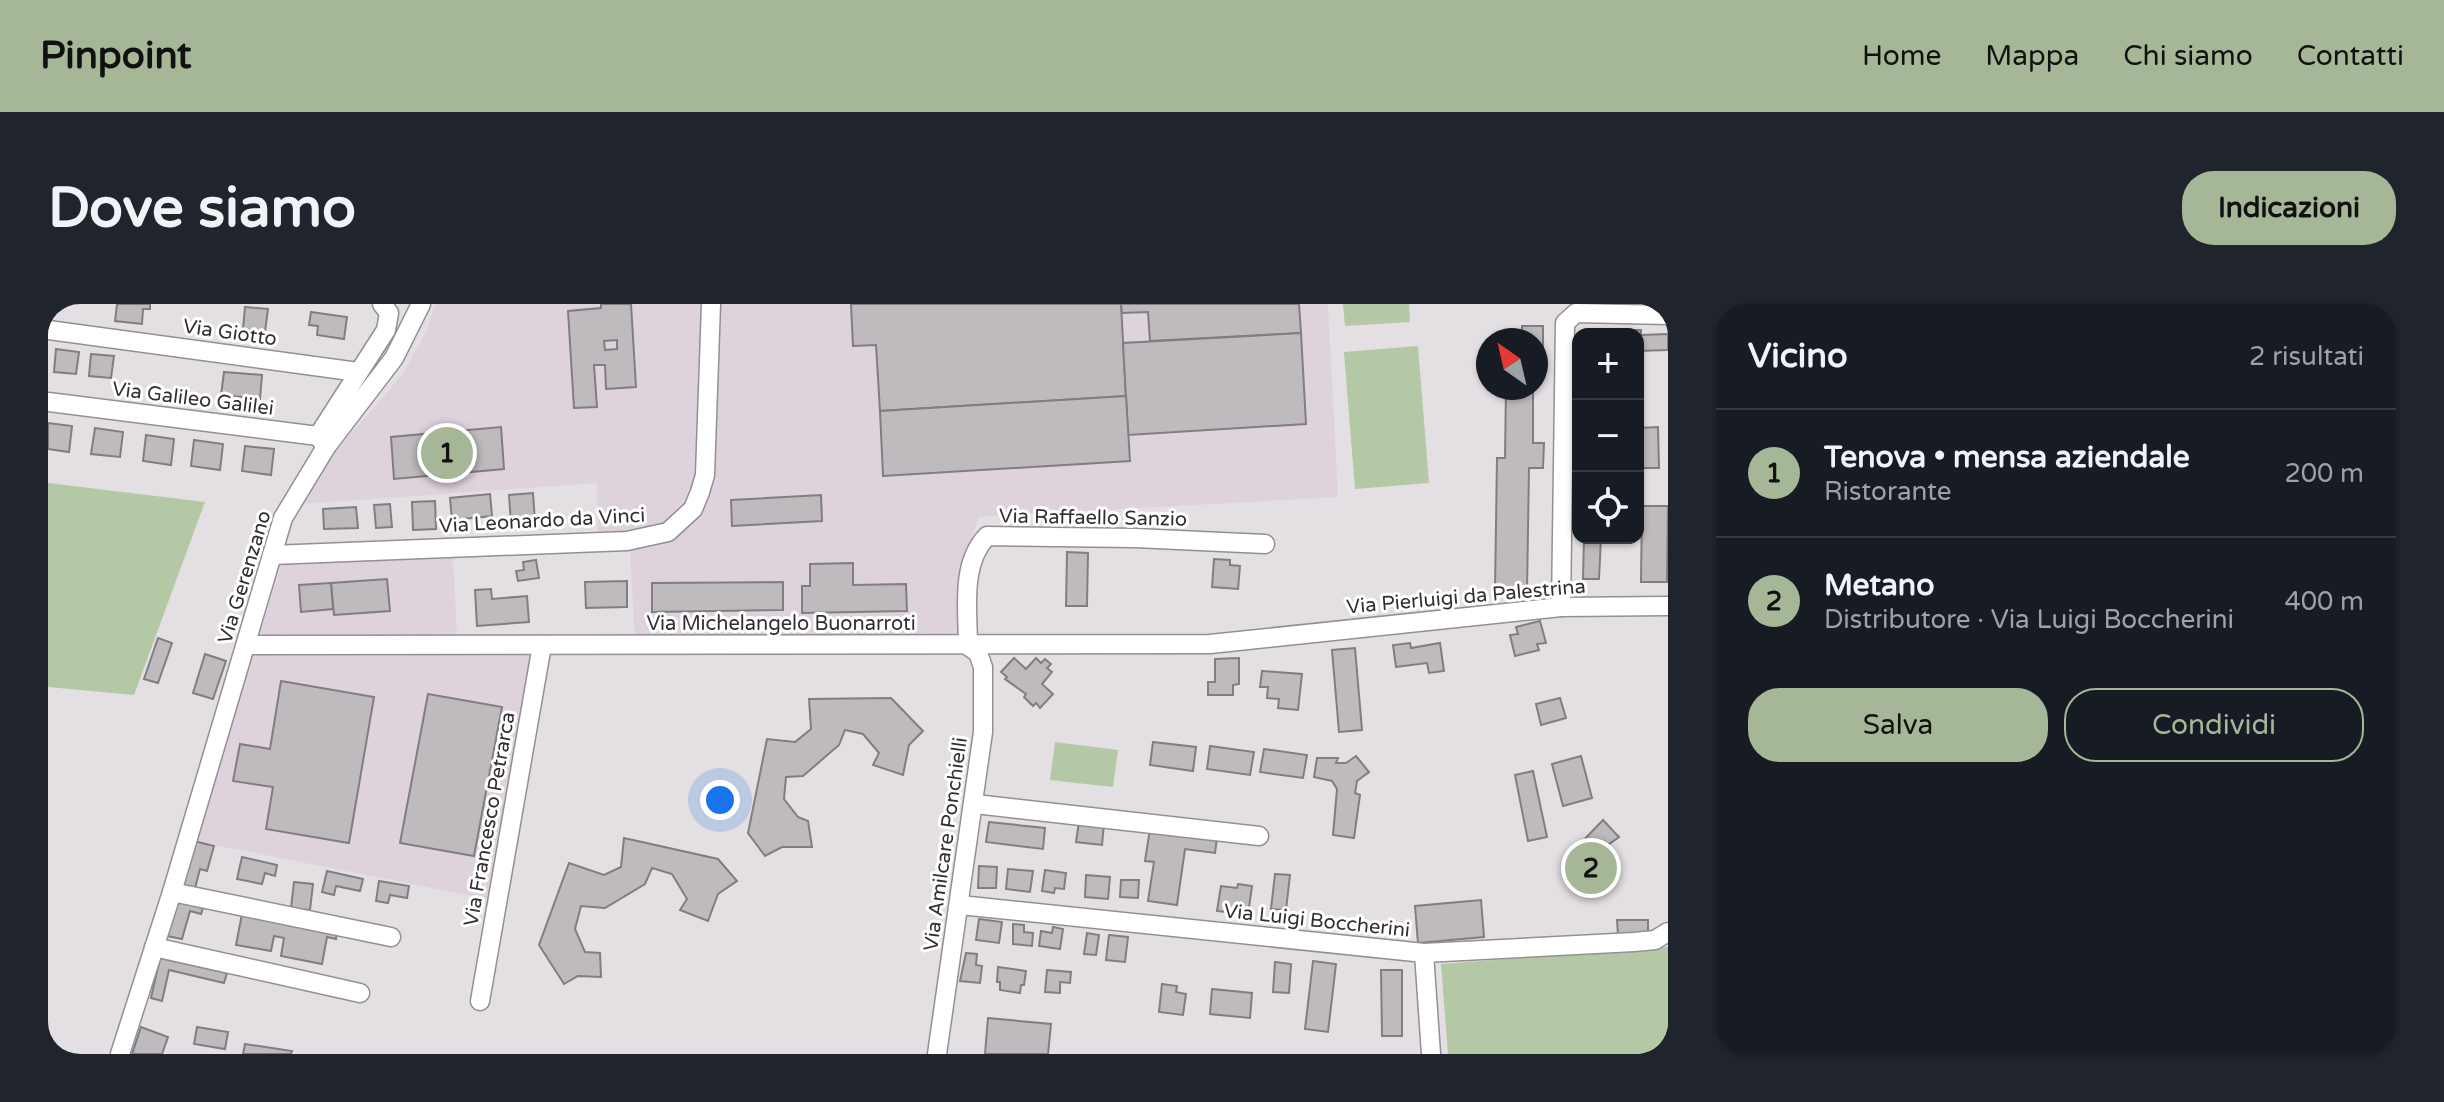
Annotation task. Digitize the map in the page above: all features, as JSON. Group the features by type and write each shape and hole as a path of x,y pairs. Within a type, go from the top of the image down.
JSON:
{"street":[{"path":"322,442 358,372 390,322 389,313 382,304"},
{"name":"Via Gerenzano","path":"120,1054 172,892 283,518 322,442 394,358 421,304"},
{"name":"Via Leonardo da Vinci","path":"272,555 627,541 668,532 693,509 705,475 711,304"},
{"path":"1561,607 1565,323 1576,313 1668,315"},
{"name":"Via Giotto","path":"48,330 358,372"},
{"name":"Via Galileo Galilei","path":"48,402 322,442"},
{"name":"Via Raffaello Sanzio","path":"968,646 968,574 979,544 987,536 1265,544"},
{"name":"Via Pierluigi da Palestrina","path":"1316,633 1561,607 1668,606"},
{"name":"Via Michelangelo Buonarroti","path":"246,645 1210,644 1316,633"},
{"name":"Via Francesco Petrarca","path":"480,1001 542,645"},
{"name":"Via Amilcare Ponchielli","path":"937,1054 983,732 983,667 978,653 968,646"},
{"path":"975,804 1259,836"},
{"path":"172,892 391,937"},
{"name":"Via Luigi Boccherini","path":"960,905 1424,953 1634,942 1655,940 1668,932"},
{"path":"154,947 360,993"},
{"path":"1424,953 1431,1054"}],"shaded area":[{"path":"435,304 1328,304 1338,497 979,517 960,573 962,640 635,636 629,538 598,538 597,483 302,504 322,467 402,375 427,330"},
{"path":"453,558 457,636 537,636 493,900 194,841 282,563"}],"green space":[{"path":"1343,304 1409,304 1410,322 1345,326"},
{"path":"1418,346 1429,483 1355,489 1344,352"},
{"path":"48,483 205,502 134,695 48,687"},
{"path":"1055,742 1118,750 1113,787 1050,780"},
{"path":"1668,947 1668,1054 1448,1054 1441,964"}],"building":[{"path":"117,304 150,304 150,309 143,309 142,324 115,321"},
{"path":"601,304 631,304 636,387 606,389 605,365 594,365 597,407 574,408 568,311 601,308","holes":["617,340 617,349 605,350 604,341"]},
{"path":"851,304 1121,304 1126,396 880,411 876,345 853,346"},
{"path":"1121,304 1299,304 1301,333 1150,341 1148,312 1122,313"},
{"path":"245,307 268,309 265,332 243,329"},
{"path":"311,312 347,317 344,339 317,335 318,326 309,325"},
{"path":"1522,326 1543,326 1543,328"},
{"path":"1301,333 1306,424 1128,435 1123,343"},
{"path":"1668,334 1668,350 1644,351 1644,335"},
{"path":"56,349 79,352 76,374 54,372"},
{"path":"91,354 114,356 111,378 89,376"},
{"path":"224,372 262,375 260,399 221,395"},
{"path":"1126,396 1130,461 883,476 880,411"},
{"path":"1506,400 1533,400 1533,443 1544,443 1543,468 1529,468 1527,591 1495,590 1497,458 1505,458"},
{"path":"48,423 72,426 69,452 48,449"},
{"path":"501,427 504,469 394,479 391,437"},
{"path":"1658,427 1659,468 1644,468 1644,428"},
{"path":"95,428 123,432 120,457 91,454"},
{"path":"146,435 174,439 171,465 143,461"},
{"path":"194,440 223,444 220,470 191,466"},
{"path":"245,446 274,449 271,475 242,471"},
{"path":"533,493 535,522 511,524 509,495"},
{"path":"490,494 492,516 452,520 450,498"},
{"path":"821,495 822,521 732,526 731,500"},
{"path":"435,501 436,529 413,530 412,502"},
{"path":"390,504 392,527 376,528 374,505"},
{"path":"1644,506 1668,506 1667,582 1641,582"},
{"path":"356,507 358,528 324,529 323,509"},
{"path":"1584,544 1601,544 1599,579 1583,579"},
{"path":"1067,552 1088,553 1087,606 1066,606"},
{"path":"1214,559 1230,560 1230,565 1240,566 1238,589 1212,587"},
{"path":"536,560 539,578 518,581 516,571 524,570 523,562"},
{"path":"853,563 853,585 906,584 907,611 802,613 802,586 810,586 810,564"},
{"path":"387,579 390,611 334,615 331,583"},
{"path":"627,581 627,607 586,608 585,582"},
{"path":"783,582 783,610 652,612 652,583"},
{"path":"331,583 333,609 301,612 299,585"},
{"path":"491,589 492,599 527,596 529,622 477,626 475,590"},
{"path":"1540,621 1546,643 1537,644 1539,650 1515,656 1510,635 1518,634 1516,627"},
{"path":"158,638 172,643 158,683 144,679"},
{"path":"1410,643 1411,648 1440,643 1444,671 1429,673 1427,663 1396,667 1393,645"},
{"path":"1355,648 1362,730 1339,732 1332,650"},
{"path":"205,654 226,661 213,699 193,693"},
{"path":"1014,658 1026,669 1036,658 1041,663 1045,659 1051,664 1047,668 1052,672 1042,684 1053,694 1040,708 1036,703 1033,706 1024,697 1026,694 1005,679 1007,677 1001,672"},
{"path":"1239,658 1239,684 1233,685 1233,695 1208,695 1208,682 1215,682 1215,659"},
{"path":"1262,671 1302,674 1298,710 1278,708 1279,699 1267,698 1268,687 1260,687"},
{"path":"281,681 374,697 349,843 266,829 273,787 233,781 240,744 270,749"},
{"path":"428,694 502,707 474,856 400,843"},
{"path":"891,698 923,731 909,745 903,775 873,765 879,753 863,734 845,730 839,745 803,776 786,777 784,799 798,817 808,821 812,847 782,847 765,856 748,833 767,739 795,742 811,729 809,699"},
{"path":"1560,698 1566,718 1541,725 1536,704"},
{"path":"1153,742 1196,747 1193,771 1150,765"},
{"path":"1210,746 1254,752 1250,775 1207,769"},
{"path":"1264,749 1307,755 1303,778 1260,772"},
{"path":"1356,756 1369,772 1357,781 1355,793 1360,795 1354,838 1333,835 1337,789 1332,781 1314,777 1317,758 1338,758 1336,763 1346,763"},
{"path":"1581,756 1592,798 1563,806 1552,764"},
{"path":"1533,771 1547,837 1528,841 1515,775"},
{"path":"1603,820 1619,837 1594,855 1583,887 1564,879 1576,848"},
{"path":"1079,821 1104,824 1102,845 1076,842"},
{"path":"989,822 1045,828 1043,849 986,842"},
{"path":"1150,829 1217,838 1215,853 1185,849 1177,905 1148,901 1154,862 1145,861"},
{"path":"624,838 718,859 737,881 718,894 708,921 680,910 687,899 672,874 652,868 645,884 605,908 581,906 575,929 585,952 600,953 601,977 578,976 564,984 539,945 569,863 604,875 621,867"},
{"path":"194,841 214,846 207,871 200,869 194,892 181,889"},
{"path":"242,857 277,865 275,876 265,873 262,884 237,879"},
{"path":"979,866 997,867 996,888 978,888"},
{"path":"1008,869 1033,871 1030,892 1006,889"},
{"path":"1045,870 1066,873 1064,889 1055,888 1054,893 1042,891"},
{"path":"327,871 363,879 360,891 336,886 334,895 322,892"},
{"path":"1275,874 1290,875 1286,910 1271,909"},
{"path":"1086,875 1110,877 1108,899 1085,897"},
{"path":"1121,880 1139,880 1138,898 1120,897"},
{"path":"379,881 409,886 407,898 390,895 388,903 376,901"},
{"path":"294,882 313,884 310,910 291,908"},
{"path":"1238,884 1252,886 1248,915 1217,911 1221,886 1237,888"},
{"path":"1481,900 1484,937 1418,943 1415,906"},
{"path":"177,901 203,908 201,914 190,911 182,939 167,936"},
{"path":"242,914 337,931 336,939 327,937 322,964 281,956 284,938 274,936 271,951 236,945"},
{"path":"979,919 1002,922 999,943 976,940"},
{"path":"1617,920 1648,920 1648,935 1618,935"},
{"path":"1013,924 1024,925 1024,932 1033,933 1032,946 1013,944"},
{"path":"1053,927 1063,929 1060,949 1039,946 1041,931 1052,933"},
{"path":"1087,933 1099,935 1096,955 1084,954"},
{"path":"1109,935 1128,937 1125,962 1106,960"},
{"path":"966,953 977,954 976,965 982,966 980,983 960,981"},
{"path":"160,958 227,973 224,983 169,970 162,1001 151,998"},
{"path":"1313,961 1336,964 1328,1032 1305,1029"},
{"path":"1275,962 1291,964 1289,993 1273,992"},
{"path":"998,967 1026,971 1020,993 1000,990"},
{"path":"1047,970 1071,972 1070,983 1060,982 1060,993 1045,992"},
{"path":"1381,970 1402,970 1402,1036 1382,1036"},
{"path":"1162,984 1177,986 1176,992 1186,994 1183,1015 1159,1012"},
{"path":"1212,989 1252,993 1250,1018 1210,1014"},
{"path":"988,1018 1051,1024 1048,1054 985,1054"},
{"path":"141,1027 168,1037 162,1054 132,1054"},
{"path":"197,1027 228,1032 225,1049 194,1044"},
{"path":"245,1044 292,1051 291,1054 243,1054"}],"place":[{"name":"Tenova • mensa aziendale","path":"447,453"},
{"name":"Metano","path":"1591,868"}]}
